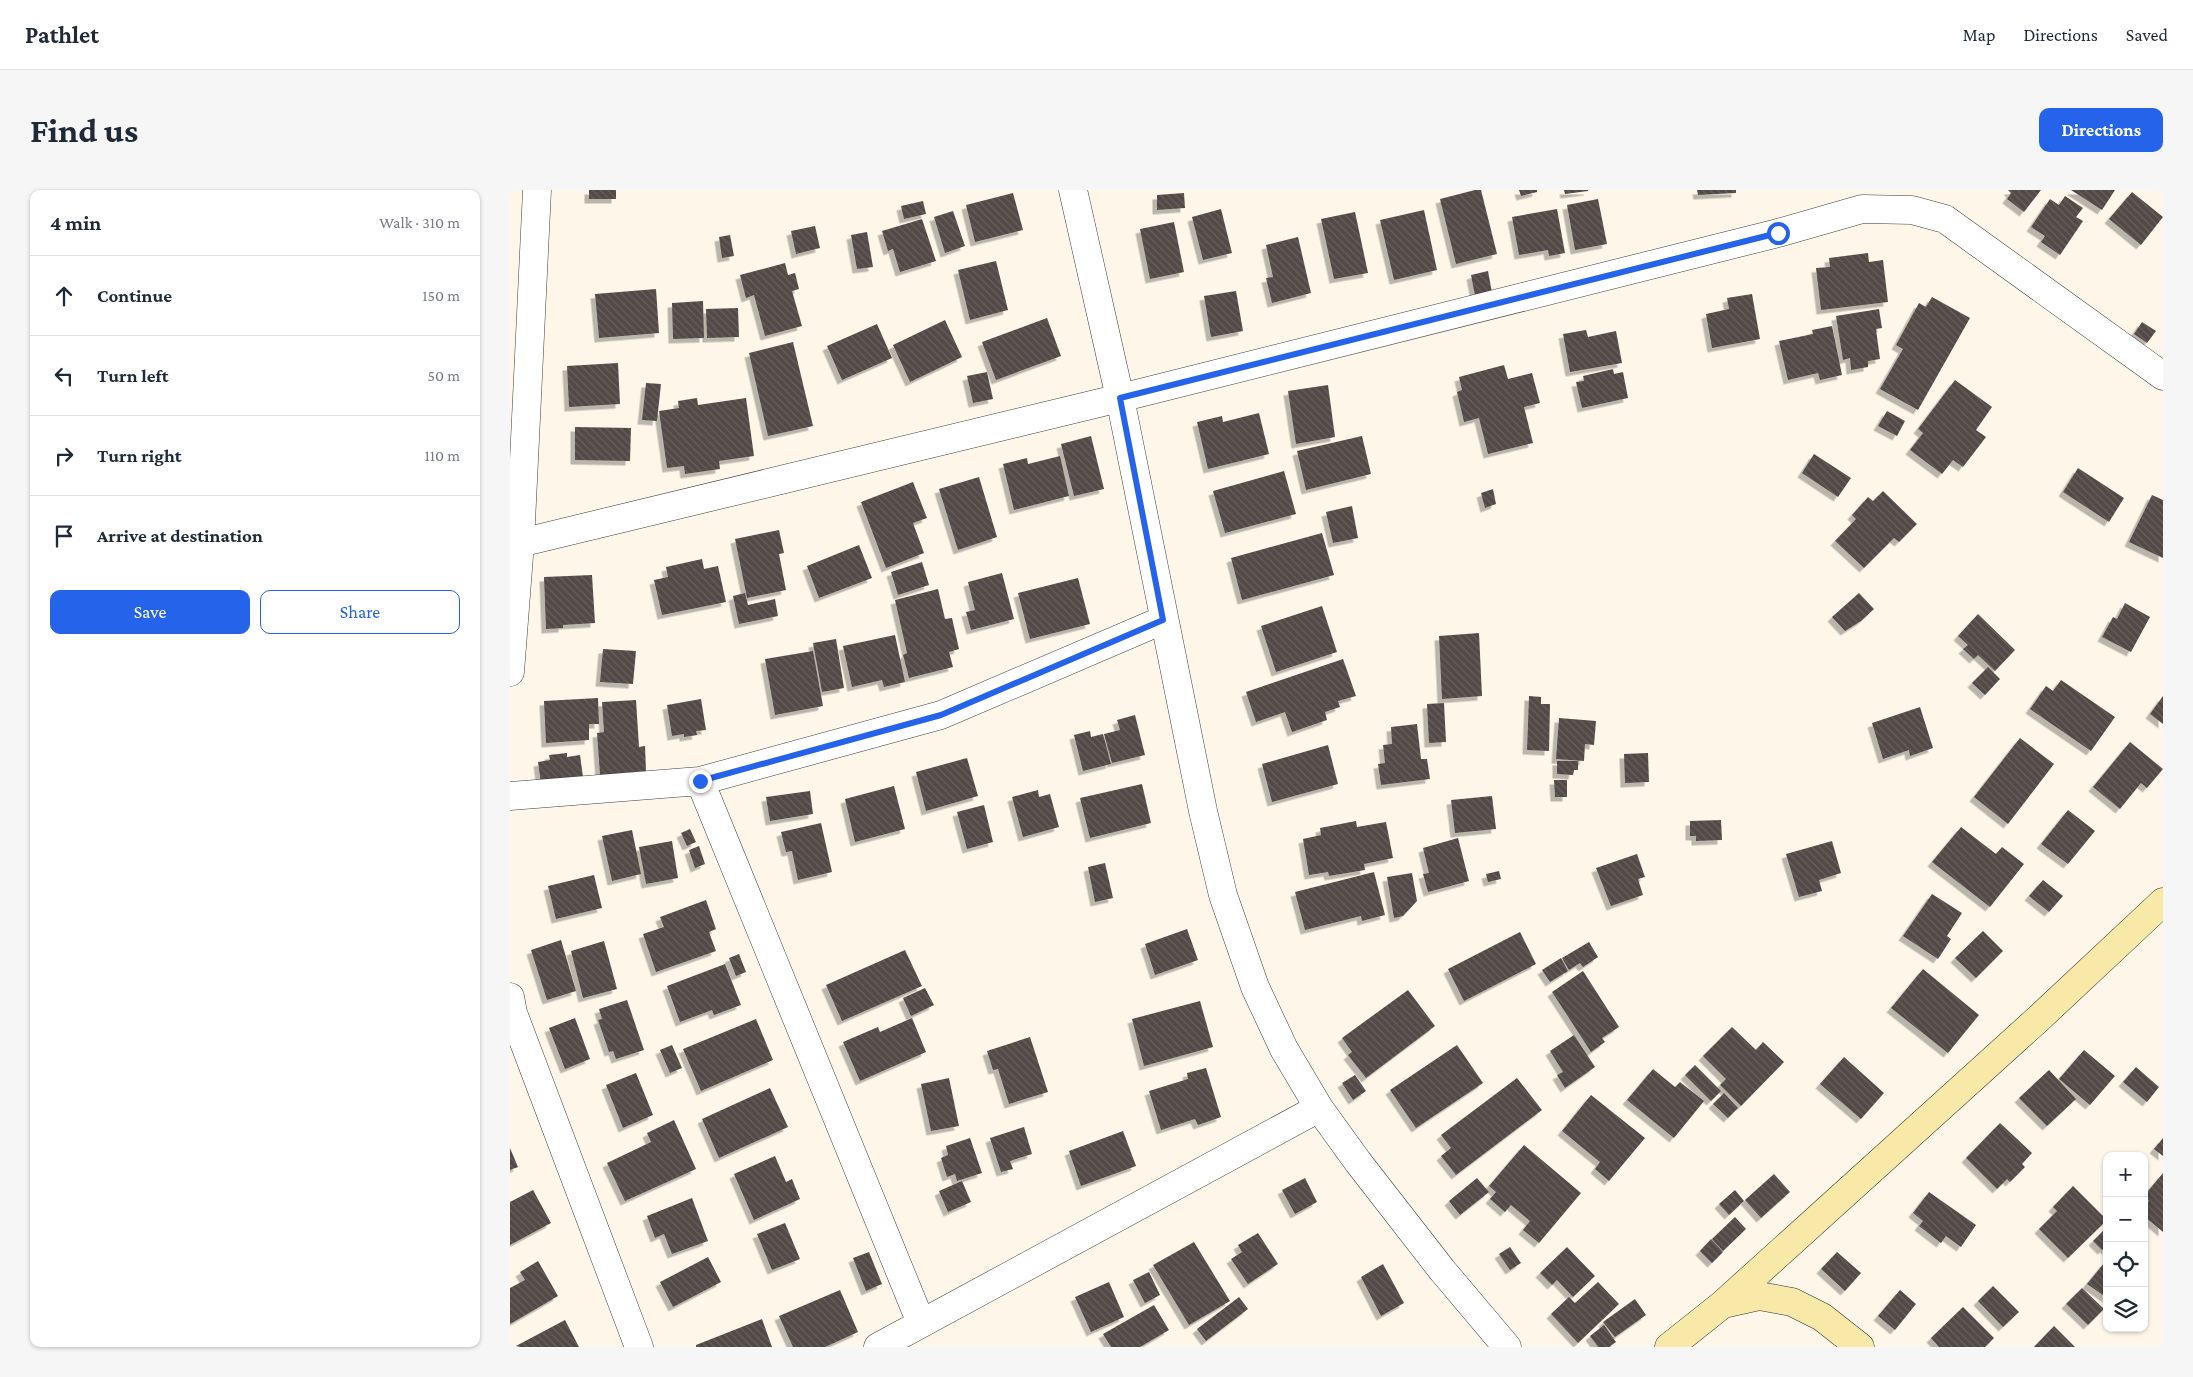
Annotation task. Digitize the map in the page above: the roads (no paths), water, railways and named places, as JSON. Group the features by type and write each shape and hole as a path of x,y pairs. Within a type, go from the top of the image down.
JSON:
{"street":[{"path":"510,672 520,543 537,190"},
{"path":"1074,190 1120,398 1163,620 1203,811 1223,895 1255,986 1284,1049 1319,1108 1358,1162 1442,1270 1507,1347"},
{"path":"520,543 1120,398 1778,233 1862,209 1912,210 1945,219 2163,376"},
{"path":"510,796 700,781 941,715 1163,620"},
{"path":"700,781 921,1323"},
{"path":"1669,1347 1723,1304 2037,1020 2163,902"},
{"path":"510,997 514,1013 639,1347"},
{"path":"878,1347 1319,1108"},
{"path":"1723,1304 1759,1296 1792,1302 1822,1317 1860,1347"}]}
